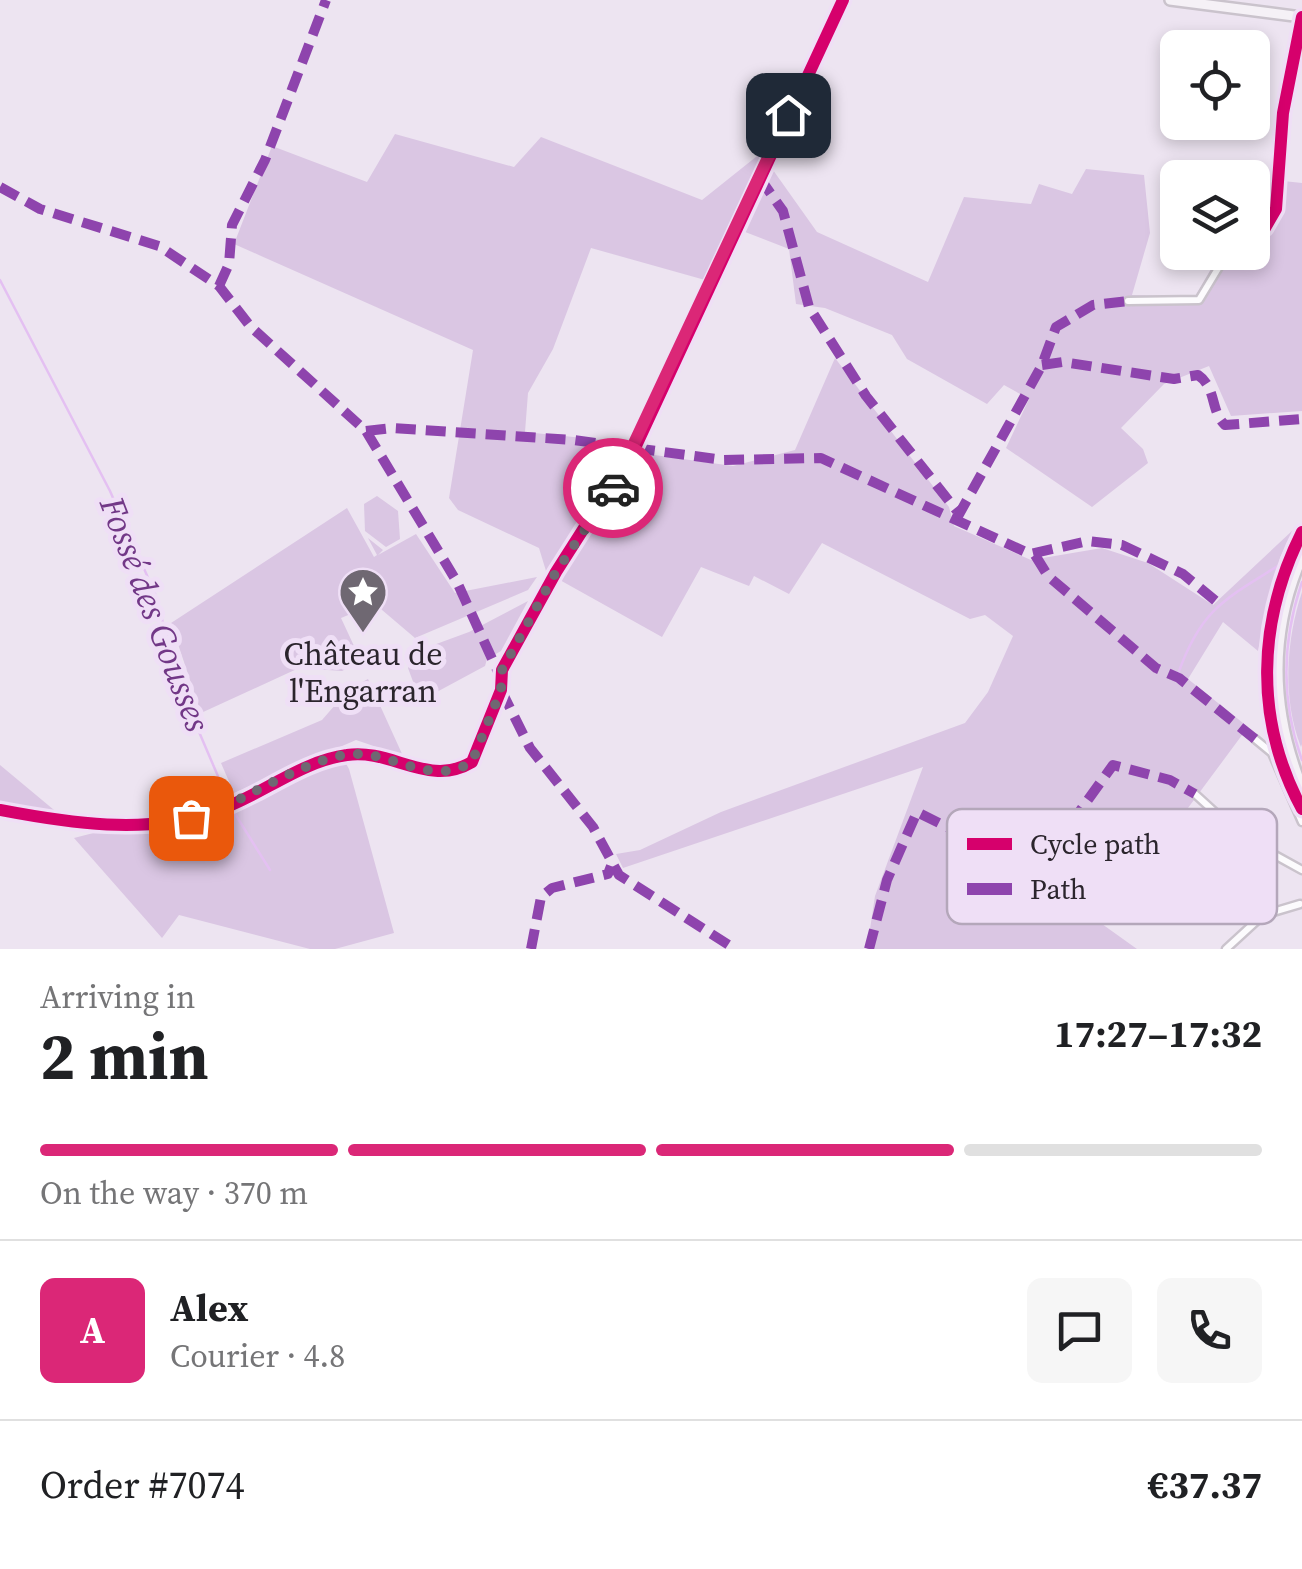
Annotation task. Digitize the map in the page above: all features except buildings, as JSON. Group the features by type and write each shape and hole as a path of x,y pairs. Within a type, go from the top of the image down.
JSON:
{"street":[{"path":"0,810 68,821 170,823 213,812 339,756 362,754 447,773 472,762 501,690 502,670 556,572 634,448 842,0"},
{"path":"1170,0 1302,16 1284,113 1276,208 1270,219"},
{"path":"1128,300 1199,300 1217,270"},
{"path":"1302,557 1281,623 1277,676 1279,710 1302,786"},
{"path":"1255,739 1272,753 1302,822"},
{"path":"1195,794 1211,809"},
{"path":"1277,857 1302,870"},
{"path":"1226,949 1254,924"}],"shaded area":[{"path":"395,134 514,167 541,137 702,200 767,148 705,280 591,248 553,349 528,393 525,432 632,443 546,571 539,548 458,510 449,498 473,350 234,244 272,146 367,182"},
{"path":"1086,169 1144,175 1150,233 1132,295 1195,297 1210,270 1270,270 1274,180 1302,183 1302,411 1231,416 1209,366 1164,384 1121,428 1143,449 1148,463 1092,507 1006,448 1029,399 1004,385 987,404 907,359 892,335 825,308 796,304 789,249 740,230 773,170 817,232 928,282 964,197 1031,204 1039,184 1072,194"},
{"path":"835,358 949,507 954,526 1031,560 1102,548 1148,563 1213,605 1293,530 1280,558 1258,651 1223,622 1188,679 1248,727 1187,809 947,809 947,924 1102,924 1137,949 867,949 875,896 923,767 623,868 616,854 640,850 721,812 965,723 988,692 1013,636 985,615 970,619 822,543 789,594 754,576 749,586 701,567 662,637 558,579 609,509 640,453 733,466 795,450"},
{"path":"377,496 398,511 400,539 386,547 365,531 364,504"},
{"path":"347,508 374,557 377,555 368,538 383,550 378,555 416,534 455,593 537,577 528,590 415,638 375,604 341,618 361,661 342,671 299,668 201,713 171,623"},
{"path":"1302,592 1301,747 1291,709 1288,670 1292,630"},
{"path":"528,601 501,651 487,659 485,666 433,694 427,682 415,687 408,668 420,650 469,632"},
{"path":"368,679 403,756 356,740 234,793 221,763 322,720 349,689"},
{"path":"338,749 349,769 394,933 335,949 310,949 179,915 162,938 74,838 233,797"},
{"path":"0,765 54,810 53,826 0,814"}],"waterway":[{"name":"Fossé des Gousses","path":"0,280 110,491 156,596 179,685 229,802"},
{"path":"1178,674 1196,634 1217,608 1281,564"},
{"path":"1302,582 1291,627 1287,671 1290,716 1302,760"},
{"name":"Fossé des Gousses","path":"232,809 270,870"}],"marked path":[{"path":"219,286 229,264 232,225 265,160 326,0"},
{"path":"759,177 783,211 809,307 866,396 957,511"},
{"path":"0,187 40,209 159,246 219,286 250,326 366,431 457,582 498,672 502,670"},
{"path":"957,518 1042,365 1056,327 1093,305 1128,301"},
{"path":"1042,365 1063,362 1174,379 1198,375 1208,386 1225,425 1302,419"},
{"path":"366,431 392,428 574,440 724,460 821,458 1030,554 1088,541 1122,545 1183,574 1217,602"},
{"path":"1035,555 1048,576 1156,668 1179,678 1255,739"},
{"path":"501,690 530,748 593,827 619,875 735,949"},
{"path":"1081,809 1113,765 1170,780 1195,794"},
{"path":"869,949 887,880 917,812 947,827"},
{"path":"531,949 541,897 552,888 608,874 611,866"}],"cycle path":[{"path":"0,810 80,822 161,823 213,812 313,764 347,755 363,754 441,771 472,762 501,690 502,670 556,572 635,448 843,0"},
{"path":"1270,219 1276,209 1283,113 1302,17"},
{"path":"1302,532 1276,601 1267,671 1275,741 1302,809"}],"way so far":[{"path":"191,818 339,756 362,754 419,770 447,773 472,762 480,751 501,690 502,670 556,572 613,488"}],"place":[{"name":"Château de l'Engarran","path":"363,634"}],"route":[{"path":"613,488 788,115"}]}
